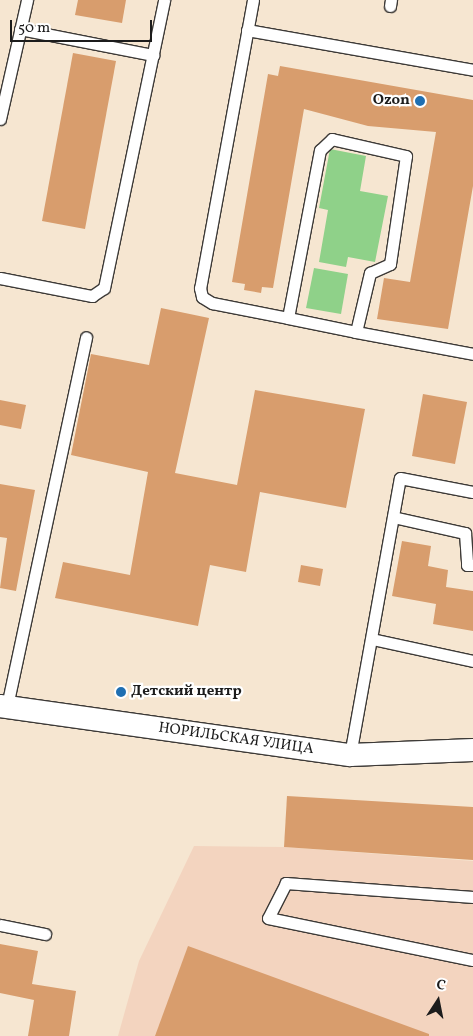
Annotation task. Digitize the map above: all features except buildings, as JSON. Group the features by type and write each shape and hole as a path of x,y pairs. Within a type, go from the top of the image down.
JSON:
{"street":[{"name":"НОРИЛЬСКАЯ УЛИЦА","path":"4,706 350,755 473,750"}],"lane":[{"path":"0,119 27,0"},
{"path":"0,278 92,296 104,288 145,74 153,56 164,0"},
{"path":"253,0 200,288 202,297 212,303 473,354"},
{"path":"20,29 153,56"},
{"path":"247,30 473,70"},
{"path":"288,318 324,143 332,139 400,152 406,156 407,165 392,258 386,267 370,273 356,332"},
{"path":"4,706 86,336"},
{"path":"350,755 400,478 473,492"},
{"path":"393,517 465,533 467,564 473,564"},
{"path":"372,639 473,660"},
{"path":"473,897 286,883 268,918 473,960"},
{"path":"0,925 45,934"}],"shaded area":[{"path":"194,846 284,847 473,861 473,1036 118,1036 139,961"}],"green space":[{"path":"330,149 366,156 360,191 388,196 375,262 348,257 346,267 319,262 328,210 319,208"},
{"path":"314,268 348,274 341,314 306,308"}],"place":[{"name":"Ozon","path":"420,101"},
{"name":"Детский центр","path":"121,692"}]}
